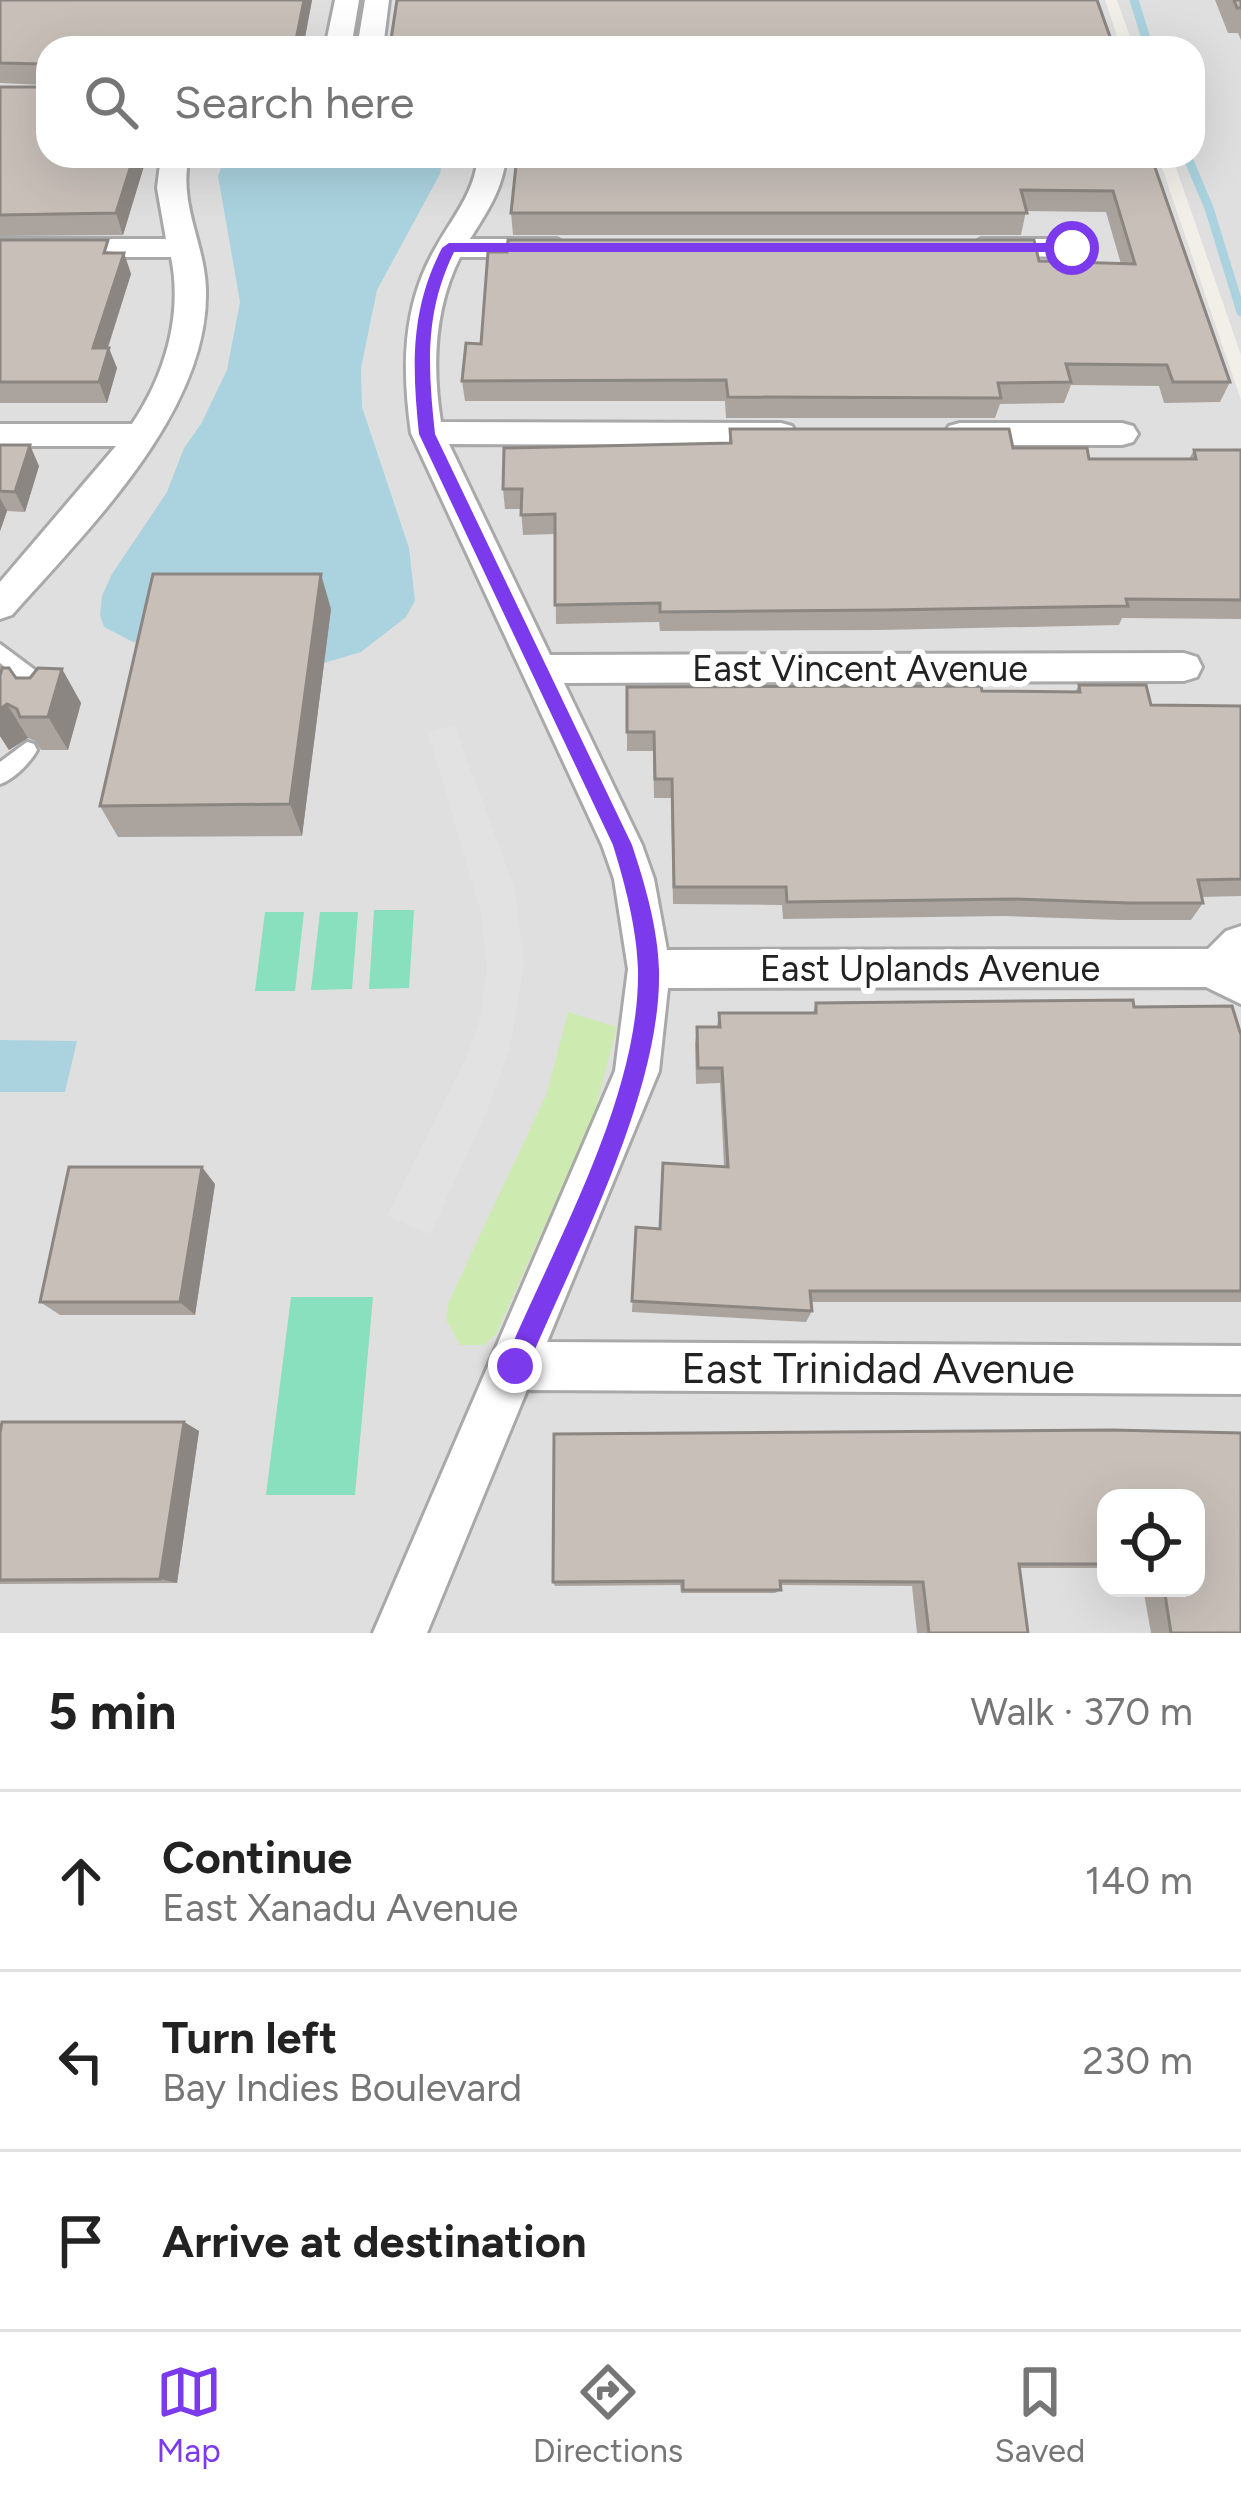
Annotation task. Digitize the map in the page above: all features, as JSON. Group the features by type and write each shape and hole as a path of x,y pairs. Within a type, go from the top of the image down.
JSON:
{"street":[{"path":"340,36 347,0"},
{"path":"372,36 377,0"},
{"path":"0,605 88,505 139,435 160,403 184,343 190,291 172,168"},
{"path":"400,1633 628,1101 643,1041 649,969 634,879 622,845 427,434 419,390 427,299 449,248 486,192 490,168"},
{"path":"0,248 184,248"},
{"path":"449,248 593,248"},
{"path":"952,248 1072,248"},
{"path":"427,434 811,434"},
{"path":"931,434 1122,434"},
{"path":"0,435 139,435"},
{"name":"East Vincent Avenue","path":"537,669 1184,667"},
{"name":"East Uplands Avenue","path":"649,969 1231,966"},
{"name":"East Trinidad Avenue","path":"515,1366 1241,1370"}],"lane":[{"path":"0,652 35,682 43,702"},
{"path":"0,775 27,750"}],"shaded area":[{"path":"0,0 1105,0 1117,36 36,36 36,168 1162,168 1241,400 1241,1633 0,1633"},
{"path":"1117,0 1241,0 1241,355 1176,168 1205,168 1205,36 1130,36"},
{"path":"454,725 514,886 524,963 510,1047 487,1111 430,1234 387,1216 467,1056 480,1019 487,968 481,912 428,732"}],"green space":[{"path":"374,910 414,910 409,988 369,989"},
{"path":"265,912 304,912 295,991 255,991"},
{"path":"320,912 358,912 352,989 311,990"},
{"path":"568,1012 617,1027 593,1118 496,1334 484,1345 460,1345 446,1320 449,1301 547,1093"},
{"path":"291,1297 373,1297 355,1495 266,1495"}],"water":[{"path":"221,168 441,168 377,290 361,368 362,407 409,548 415,601 406,617 361,652 324,663 133,642 104,627 100,615 112,574 167,492 184,448 227,370 240,302 218,176"},
{"path":"0,1040 77,1041 65,1092 0,1092"}],"building":[{"path":"0,0 304,0 297,36 36,36 36,64 0,63"},
{"path":"397,0 1097,0 1110,36 392,36"},
{"path":"0,87 36,87 36,168 130,168 116,213 0,215"},
{"path":"516,168 1155,168 1230,382 1173,382 1167,365 1066,364 1071,382 998,383 1001,398 728,397 726,380 462,381 466,343 481,344 488,252 507,252 508,240 1034,240 1039,261 1135,264 1113,191 1021,190 1027,213 511,213"},
{"path":"0,240 108,240 104,253 124,253 93,348 109,348 99,382 0,382"},
{"path":"730,429 1009,429 1013,448 1087,448 1089,459 1196,459 1194,450 1241,450 1241,600 1126,599 1128,606 660,612 660,603 555,605 555,514 521,515 522,489 503,489 504,448 731,443"},
{"path":"0,445 30,445 15,492 0,491"},
{"path":"153,574 321,574 290,804 100,806"},
{"path":"2,668 9,668 16,678 30,678 38,668 62,669 48,717 20,717 7,704 0,709"},
{"path":"1079,685 1146,685 1151,705 1241,706 1241,879 1198,880 1203,903 787,902 786,887 674,887 672,779 655,779 654,732 627,732 627,687 981,686 982,691 1080,692"},
{"path":"1133,1000 1134,1007 1232,1006 1241,1035 1241,1291 810,1291 812,1311 632,1301 636,1227 660,1229 663,1163 728,1167 722,1068 698,1068 697,1027 720,1027 719,1013 816,1013 816,1003"},
{"path":"69,1167 202,1167 180,1302 40,1302"},
{"path":"2,1422 184,1422 160,1579 0,1580"},
{"path":"1241,1433 1241,1633 1171,1633 1165,1597 1205,1597 1205,1489 1097,1489 1097,1564 1019,1564 1028,1633 929,1633 923,1582 780,1581 781,1590 683,1590 683,1581 553,1582 554,1434"}],"waterway":[{"path":"1134,0 1145,36"},
{"path":"1192,168 1241,312"}],"route":[{"path":"515,1366 628,1101 643,1041 649,969 634,879 622,845 427,434 419,359 427,299 437,272 449,248 1072,248"}]}
